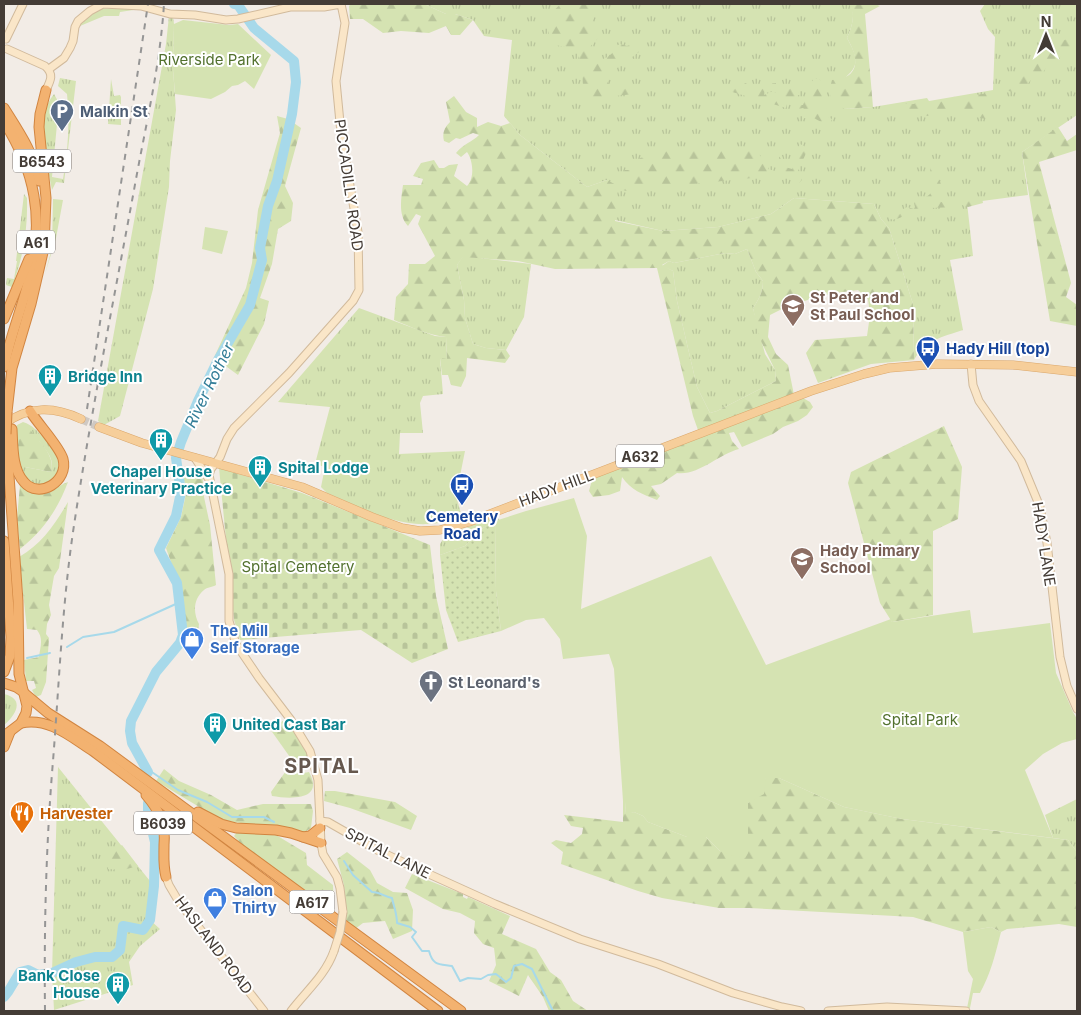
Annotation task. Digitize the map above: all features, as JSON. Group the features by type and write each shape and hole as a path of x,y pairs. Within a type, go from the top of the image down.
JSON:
{"highway":[{"name":"B6543","path":"45,216 46,198 39,127 46,90"},
{"name":"A61","path":"4,108 26,142 33,159 41,188 45,216 44,248 41,264 17,348 8,393 7,429 18,601 19,674 23,692"},
{"name":"A61","path":"4,122 25,160 32,183 37,221 30,276 4,367"},
{"path":"4,319 35,246"},
{"path":"7,429 18,471 24,483 36,489 49,487 56,483 63,473 63,459 30,411"},
{"path":"4,541 11,637 10,656 4,672"},
{"path":"4,684 16,687 23,692 27,710 21,723 7,734 4,747"},
{"name":"A617","path":"23,692 48,713 100,746 461,1011"},
{"name":"A617","path":"21,723 31,721 46,723 93,751 438,1011"},
{"name":"B6039","path":"141,786 154,803 164,825 163,863 166,877"},
{"path":"163,792 221,824 236,828 276,830 320,843"},
{"path":"304,838 310,836 320,825"}],"main road":[{"name":"HADY HILL","path":"99,427 170,451 302,487 402,528 420,531 449,529 784,402 864,374 889,368 971,364"},
{"name":"A632","path":"971,364 1013,365 1077,372"},
{"path":"7,429 20,414 30,411 56,410 81,419"}],"street":[{"path":"23,4 5,38 9,44 5,50 47,68 64,58 73,41 74,27 78,21 90,10 103,4 141,6 170,14 195,15 226,20 290,7 324,7 341,4"},
{"name":"PICCADILLY ROAD","path":"214,464 234,428 289,372 353,301 359,290 358,232 341,133 336,81 344,23 341,4"},
{"name":"B6543","path":"46,90 52,77 47,68"},
{"name":"HADY LANE","path":"971,364 973,385 979,401 1021,461 1040,507 1047,543 1060,657 1067,686 1077,709"},
{"path":"195,458 210,481"},
{"path":"214,464 210,472 210,481 229,574 229,622 236,644 291,720 310,751 318,780 320,843 323,854 337,877 340,888 343,912 340,932 331,961 318,980 290,1011"},
{"name":"SPITAL LANE","path":"320,825 328,822 377,850 496,904 580,939 658,964 733,993 782,1008 801,1011"},
{"name":"HASLAND ROAD","path":"166,877 180,902 264,1011"},
{"path":"828,1011 887,1007 966,1011"}],"green space":[{"path":"351,4 424,4 446,14 455,14 473,20 460,35 451,35 446,26 429,33 401,31 383,33 363,19 350,19 349,6"},
{"path":"424,4 850,4 853,17 847,38 855,55 855,65 853,70 843,79 844,109 873,107 927,98 929,101 993,90 995,37 988,29 980,11 985,4 1077,4 1077,115 1022,152 1028,195 967,203 973,256 950,260 963,330 935,340 923,348 914,360 913,304 889,228 881,219 874,204 794,198 771,214 718,227 663,231 615,220 607,180 587,187 520,135 504,116 512,40 484,36 473,20 455,14 446,14"},
{"path":"561,4 598,4 592,18 600,36 588,49 588,56 593,62 600,61 609,56 616,49 616,46 620,44 627,46 641,40 643,43 638,46 639,52 610,73 608,83 613,86 631,87 634,94 586,99 578,92 583,86 582,68 577,50 550,43 551,17 556,8"},
{"path":"849,4 875,4 880,6 865,14 873,107 844,109 832,101 829,91 832,80 848,75 855,66 854,53 847,38 853,17"},
{"path":"99,9 140,9 120,12 119,16 104,16 80,26 77,24"},
{"path":"169,16 173,17 174,24 173,69 176,110 169,187 153,289 120,416 104,425 98,421 166,44"},
{"name":"Riverside Park","path":"183,20 229,25 238,24 271,55 254,89 245,81 232,86 211,99 175,94 173,69 174,24"},
{"path":"1077,37 1077,49 1063,55 1043,72 1034,76 1026,86 1012,92 1006,90 997,94 990,110 992,120 980,118 964,110 950,110 927,116 919,110 915,113 909,110 892,114 890,111 892,106 901,104 914,104 924,100 927,104 993,92 1000,87 1006,77 1018,73 1038,56 1057,47 1064,40"},
{"path":"60,78 76,81 64,183 56,182 52,190 43,141 43,128 44,115 54,94 59,103 52,177 63,179 68,115 67,94 58,86"},
{"path":"814,78 823,81 827,108 824,112 818,112 832,119 830,124 825,124 810,116 808,119 804,118 803,113 805,110 798,107 798,105 803,105 806,98 811,98 813,93 811,83"},
{"path":"111,79 114,96 120,95 121,97 121,125 108,124"},
{"path":"746,83 748,86 776,83 776,88 765,89 764,95 773,91 780,96 783,85 795,87 800,94 787,104 786,108 729,91 729,86"},
{"path":"454,96 466,112 477,118 477,127 488,122 501,126 510,123 520,135 587,187 607,180 618,186 615,221 663,231 718,227 771,214 794,198 874,204 881,219 889,228 913,304 914,360 871,364 818,383 806,353 815,340 867,336 870,315 868,299 858,290 817,297 786,307 770,315 768,337 776,354 788,365 794,395 698,430 657,268 555,269 518,261 463,257 457,265 464,300 465,318 473,344 486,348 506,350 510,356 505,363 467,358 466,376 461,387 451,385 448,375 442,375 440,358 447,359 446,337 426,333 394,320 396,297 408,284 409,264 425,264 435,256 418,224 421,216 416,214 408,226 405,222 401,212 403,185 421,185 423,179 413,176 421,163 434,160 439,168 458,164 454,176 467,186 470,183 472,164 469,155 467,152 461,157 456,153 479,135 473,133 460,139 456,138 449,143 444,141 444,131 450,122 446,102","holes":["747,249 756,272 763,281 763,285 753,308 759,337 775,370 776,381 710,413 697,387 677,301 673,271 662,265 669,261 674,263 725,253 735,254"]},
{"path":"277,116 288,119 301,128 285,186 293,203 291,221 278,229 272,264 260,298 269,301 264,324 238,375 227,367 223,372 211,364 246,288 252,263 258,210 280,133"},
{"path":"1058,127 1067,141 1077,134 1077,150 1039,162 1071,283 1066,297 1077,305 1077,326 1050,321 1022,152"},
{"path":"800,144 807,151 798,171 802,173 802,180 799,183 792,179 790,174 626,191 620,189 621,174 625,170 630,170 635,162 642,157 649,159 652,154 660,149 669,152 672,149 678,150 682,148 690,150 702,148 701,153 708,152 708,149 719,152 721,146 732,148 734,155 741,155 745,148 751,148 758,151 762,160 769,157 768,169 775,171 779,169 779,157 782,156 785,167 792,169"},
{"path":"935,161 941,184 941,190 936,196 941,198 941,202 961,200 966,202 979,197 982,198 983,203 968,207 962,205 958,207 929,208 926,212 909,213 898,219 889,219 892,211 907,207 914,209 914,203 917,199 926,197 931,193 927,178 930,174 931,162"},
{"path":"24,194 27,198 26,232 22,254 12,287 6,285 7,278 14,279"},
{"path":"53,199 63,200 56,238 45,274 52,248"},
{"path":"205,227 228,231 222,254 202,249"},
{"path":"747,249 756,272 763,281 760,295 753,308 765,354 775,370 776,381 710,413 697,387 677,301 673,271 662,266 669,261 674,263 725,253 735,254"},
{"path":"463,256 531,264 524,317 506,350 486,348 473,344 465,318 464,300 457,265"},
{"path":"359,308 435,336 446,337 447,359 440,359 443,394 423,396 420,403 423,433 400,433 399,454 465,451 456,496 462,517 432,524 402,522 376,514 327,493 321,487 325,467 315,464 330,407 278,402"},
{"path":"803,398 810,402 813,407 807,415 773,434 742,447 734,432 729,433 732,441 739,449 701,468 685,473 677,473 661,484 651,486 660,496 657,500 642,494 622,477 620,491 609,495 593,497 589,491 592,480 597,473"},
{"path":"23,422 27,423 44,438 54,451 58,463 57,473 52,480 45,484 37,485 29,481 22,473 17,457 17,425","holes":["39,441 51,459 51,472 25,467"]},
{"path":"20,426 29,428 45,448 51,460 51,472 25,467 20,461 18,431"},
{"path":"944,426 962,467 958,519 933,531 933,615 892,622 880,603 848,483 851,472"},
{"path":"185,466 202,470 216,585 205,589 200,594 195,606 199,624 198,631 185,637 179,585 166,548 181,517 187,489 183,478"},
{"name":"Spital Cemetery","path":"219,468 302,493 430,545 436,596 448,649 412,663 361,630 240,640 234,620"},
{"path":"68,482 60,501 49,519 36,535 20,549 17,518 20,485 31,491 43,493"},
{"name":"Spital Park","path":"574,498 587,536 581,609 711,556 766,665 891,619 892,622 970,610 973,633 1050,623 1056,673 1077,719 1077,739 1062,743 1043,754 1025,770 1053,838 902,819 844,807 779,778 766,778 764,794 748,803 748,853 745,858 720,851 706,837 687,837 648,822 643,816 634,812 626,815 625,802 623,801 614,669 609,654 563,659 560,639 544,618 526,620 501,631 496,591 495,521"},
{"path":"68,502 59,568 54,576 49,605 51,615 47,624 46,634 49,638 46,682 41,695 36,697 32,690 36,688 34,681 26,681 24,660 39,657 41,640 37,630 27,629 19,557 41,540 53,526"},
{"path":"497,515 499,520 483,528 465,546 440,555 440,544 447,533 466,528"},
{"path":"495,521 496,591 501,631 458,642 446,610 440,555 465,546 483,528"},
{"path":"4,694 11,696 17,704 15,713 4,725"},
{"path":"286,719 307,752 309,759 303,766 297,767 270,729"},
{"path":"58,767 154,886 150,920 160,929 140,946 129,962 133,985 54,1010 52,973"},
{"path":"288,768 297,773 309,772 313,781 309,793 303,796 288,798 272,796 271,792"},
{"path":"164,769 179,781 211,795 237,810 263,804 311,804 313,811 311,828 305,832 297,832 221,820 156,781"},
{"path":"766,778 779,778 844,807 902,819 1068,840 1077,852 1077,927 1059,924 1007,929 1001,932 991,927 963,932 913,917 719,908 662,898 561,864 563,852 551,843 556,840 571,843 582,834 583,828 571,826 564,815 623,822 623,801 625,801 626,814 634,812 643,816 648,822 687,837 706,837 720,851 748,853 748,803"},
{"path":"325,791 335,791 395,802 417,816 411,830 350,808 324,801"},
{"path":"1077,799 1077,852 1068,840 1053,838 1045,815"},
{"path":"238,831 271,832 306,853 307,865 333,885 334,914 243,846 234,836"},
{"path":"122,845 138,866 123,870 108,869 112,856"},
{"path":"347,852 370,870 377,883 393,892 407,893 413,910 412,931 393,939 385,921 363,923 355,929 346,922 344,885 337,859"},
{"path":"412,874 463,894 463,897 467,899 468,897 510,916 502,934 536,949 550,972 561,980 573,1001 588,1011 549,1011 543,997 528,975 519,996 489,981 496,965 494,948 483,944 474,933 475,921 460,913 443,909 405,888"},
{"path":"991,927 1001,932 995,956 980,993 973,993 970,1008 967,1008 973,979 968,971 963,932"}],"waterway":[{"name":"River Rother","path":"148,772 132,743 131,721 156,672 180,643 183,635 177,583 159,550 176,516 181,492 176,458 198,401 218,360 250,305 262,260 260,248 268,206 277,181 292,114 296,82 294,61 254,28 238,5 234,4"},
{"path":"67,647 83,637 114,632 178,603"},
{"path":"27,658 50,653"},
{"path":"146,768 178,790 207,802 232,817 264,817 274,822"},
{"name":"River Rother","path":"4,997 20,972 28,970 38,975 52,973 76,962 95,957 112,957 120,950 123,926 143,930 150,920 154,886 155,842 148,813 148,803"},
{"path":"344,861 353,875 372,892 392,898 397,923 410,927 416,932 412,937 422,951 429,951 435,962 452,966 460,981 468,978 481,979 488,975 496,974 506,982 511,978 514,966 522,964 532,969 553,1011"}],"tunnel":[{"path":"81,419 99,427"}],"railway":[{"path":"87,409 148,4"},
{"path":"45,1011 47,855 61,646 69,561 94,404 156,74 164,4"}],"place":[{"name":"Malkin St","path":"62,132"},
{"name":"St Peter and St Paul School","path":"793,327"},
{"name":"Hady Hill (top)","path":"928,369"},
{"name":"Bridge Inn","path":"50,397"},
{"name":"Chapel House Veterinary Practice","path":"161,461"},
{"name":"Spital Lodge","path":"260,488"},
{"name":"Cemetery Road","path":"462,506"},
{"name":"Hady Primary School","path":"802,580"},
{"name":"The Mill Self Storage","path":"192,660"},
{"name":"St Leonard's","path":"431,703"},
{"name":"United Cast Bar","path":"215,745"},
{"name":"Harvester","path":"22,834"},
{"name":"Salon Thirty","path":"215,920"},
{"name":"Bank Close House","path":"118,1005"}],"district":[{"name":"SPITAL","path":"322,766"}]}
